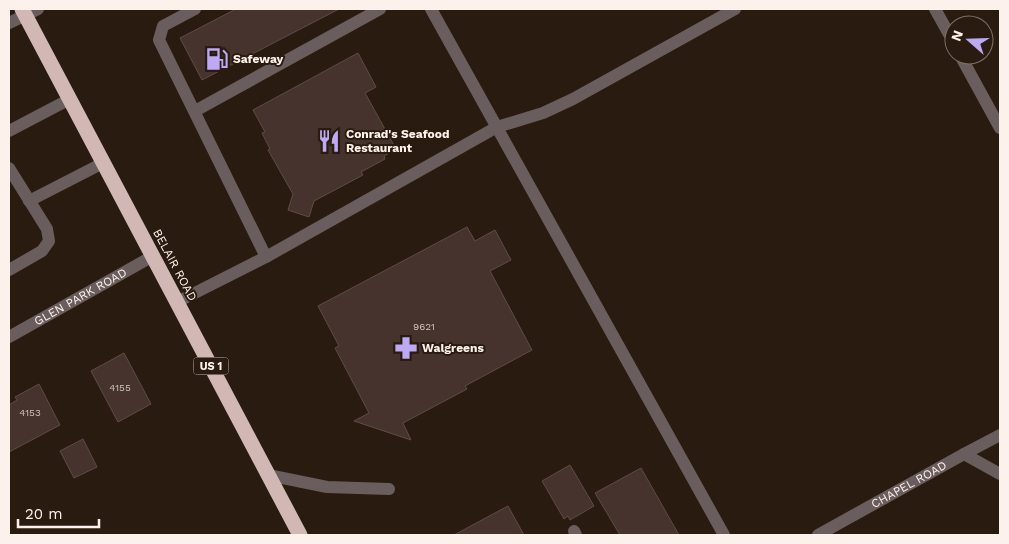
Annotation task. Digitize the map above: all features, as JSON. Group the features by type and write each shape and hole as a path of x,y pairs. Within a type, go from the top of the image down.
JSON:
{"highway":[{"name":"BELAIR ROAD","path":"29,11 70,99 299,535"}],"street":[{"path":"195,9 163,26 159,40 266,257"},
{"path":"195,112 380,9"},
{"path":"431,9 724,535"},
{"path":"177,302 266,257 497,127 543,113 574,99 735,9"},
{"path":"935,9 944,25"},
{"path":"9,23 29,11"},
{"path":"965,65 1000,128"},
{"path":"9,131 70,99"},
{"path":"30,201 103,162"},
{"path":"9,168 47,229 49,241 42,251 9,270"},
{"name":"GLEN PARK ROAD","path":"9,337 153,256"},
{"name":"CHAPEL ROAD","path":"818,535 1000,436"},
{"path":"964,454 1000,474"},
{"path":"268,475 326,487 389,489"}],"building":[{"name":"Safeway","path":"236,9 339,9 202,80 180,38"},
{"name":"Conrad's Seafood Restaurant","path":"358,53 376,87 365,93 396,149 384,156 385,159 361,172 363,175 314,201 309,217 288,210 293,194 268,150 270,149 262,133 265,132 253,110"},
{"name":"Walgreens","path":"467,227 475,241 495,230 511,260 490,271 532,350 465,386 467,389 403,423 411,440 354,421 369,413 335,348 339,346 318,306"},
{"path":"124,353 151,404 118,422 91,371"},
{"path":"39,384 60,425 9,452 9,405 17,400 15,397"},
{"path":"83,439 97,467 74,478 60,451"},
{"path":"570,465 594,506 570,520 568,516 564,519 542,481"},
{"path":"641,468 679,535 620,535 595,493"},
{"path":"508,506 524,535 454,535"}],"place":[{"name":"Safeway","path":"217,59"},
{"name":"Conrad's Seafood Restaurant","path":"329,141"},
{"name":"Walgreens","path":"406,348"}]}
